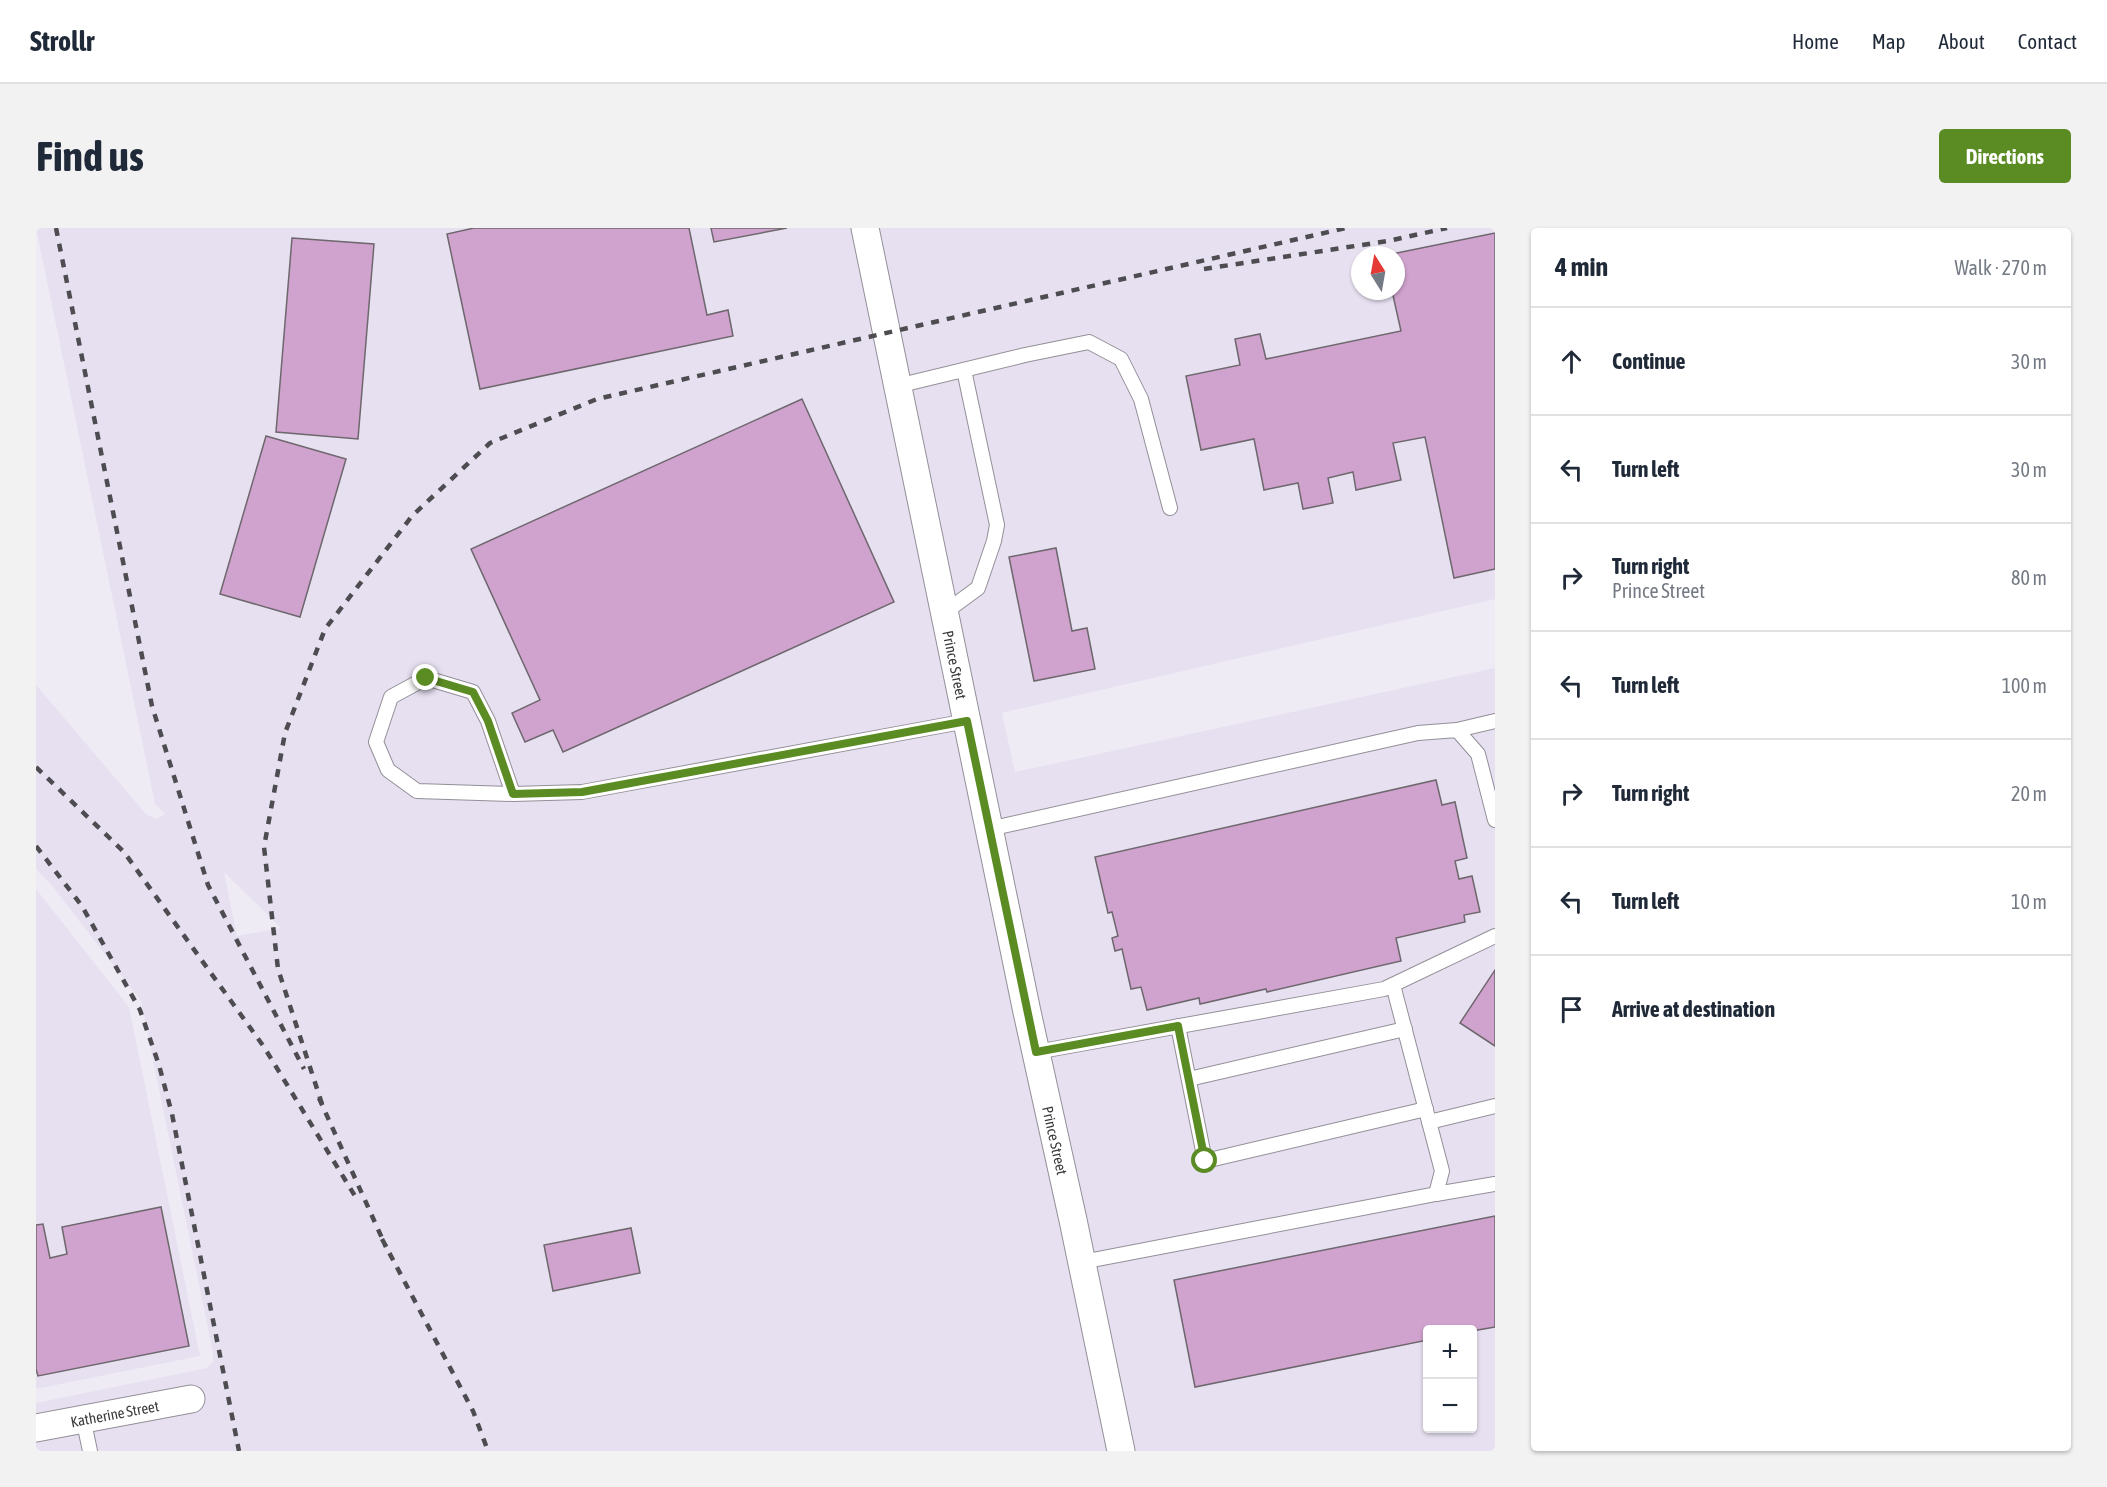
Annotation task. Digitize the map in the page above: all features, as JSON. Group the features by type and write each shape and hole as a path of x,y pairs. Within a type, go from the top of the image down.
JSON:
{"street":[{"name":"Prince Street","path":"871,229 897,386 1121,1451"},
{"name":"Katherine Street","path":"36,1428 191,1399"}],"lane":[{"path":"897,386 1089,342 1121,359 1141,399 1170,508"},
{"path":"944,613 978,588 994,542 997,525 964,370"},
{"path":"513,794 488,721 473,692 426,678 391,697 376,742 388,770 417,791 513,794 582,792 967,721"},
{"path":"989,829 1418,733 1457,729 1495,721"},
{"path":"1457,729 1478,754 1495,820"},
{"path":"1036,1052 1384,989 1495,936"},
{"path":"1393,985 1442,1171 1436,1194"},
{"path":"1178,1026 1205,1161 1427,1115 1495,1106"},
{"path":"1189,1079 1405,1029"},
{"path":"1082,1262 1495,1184"},
{"path":"83,1418 90,1451"}],"shaded area":[{"path":"36,228 1495,228 1495,599 1002,713 1015,772 1495,668 1495,1451 36,1451 36,1403 207,1368 213,1362 213,1353 141,1001 53,887 36,869 36,685 146,814 157,819 165,814 155,804","holes":["224,872 281,928 237,936"]},
{"path":"36,889 129,1007 200,1356 36,1389"}],"building":[{"path":"474,228 689,228 707,315 728,310 733,336 480,389 447,234"},
{"path":"711,228 787,228 714,242"},
{"path":"1495,233 1495,569 1454,578 1425,437 1393,443 1401,480 1356,490 1353,472 1328,478 1333,503 1303,509 1298,483 1264,490 1254,439 1201,450 1186,376 1240,365 1235,339 1260,334 1266,359 1401,331 1394,300 1405,300 1405,251"},
{"path":"292,238 374,244 358,439 276,432"},
{"path":"802,399 894,602 563,752 553,730 525,742 512,713 540,700 471,549"},
{"path":"266,436 346,459 300,617 220,594"},
{"path":"1056,548 1072,631 1087,628 1095,669 1034,681 1009,557"},
{"path":"1436,780 1442,805 1455,802 1467,858 1455,861 1459,879 1472,876 1480,912 1464,915 1465,922 1396,938 1401,961 1267,992 1266,989 1200,1004 1199,998 1147,1010 1141,987 1131,989 1122,949 1115,951 1112,938 1118,936 1112,912 1108,913 1095,857"},
{"path":"1495,970 1495,1046 1460,1023"},
{"path":"161,1207 189,1346 38,1376 36,1369 36,1225 43,1224 50,1258 67,1254 62,1227"},
{"path":"1495,1216 1495,1327 1477,1330 1477,1325 1423,1325 1423,1341 1195,1387 1174,1280"},
{"path":"631,1228 640,1273 553,1291 544,1245"}],"railway":[{"path":"56,228 152,706 208,885 304,1069"},
{"path":"322,1104 278,969 264,847 285,733 325,629 412,516 490,443 597,399 1346,228"},
{"path":"1204,269 1388,241 1447,228"},
{"path":"36,767 124,852 264,1047 358,1201"},
{"path":"36,846 82,906 140,1010 159,1065 172,1114 239,1451"},
{"path":"319,1098 386,1247"},
{"path":"382,1239 473,1411 488,1451"}],"route":[{"path":"426,678 473,692 488,721 513,794 582,792 967,721 1036,1052 1178,1026 1205,1161"}]}
